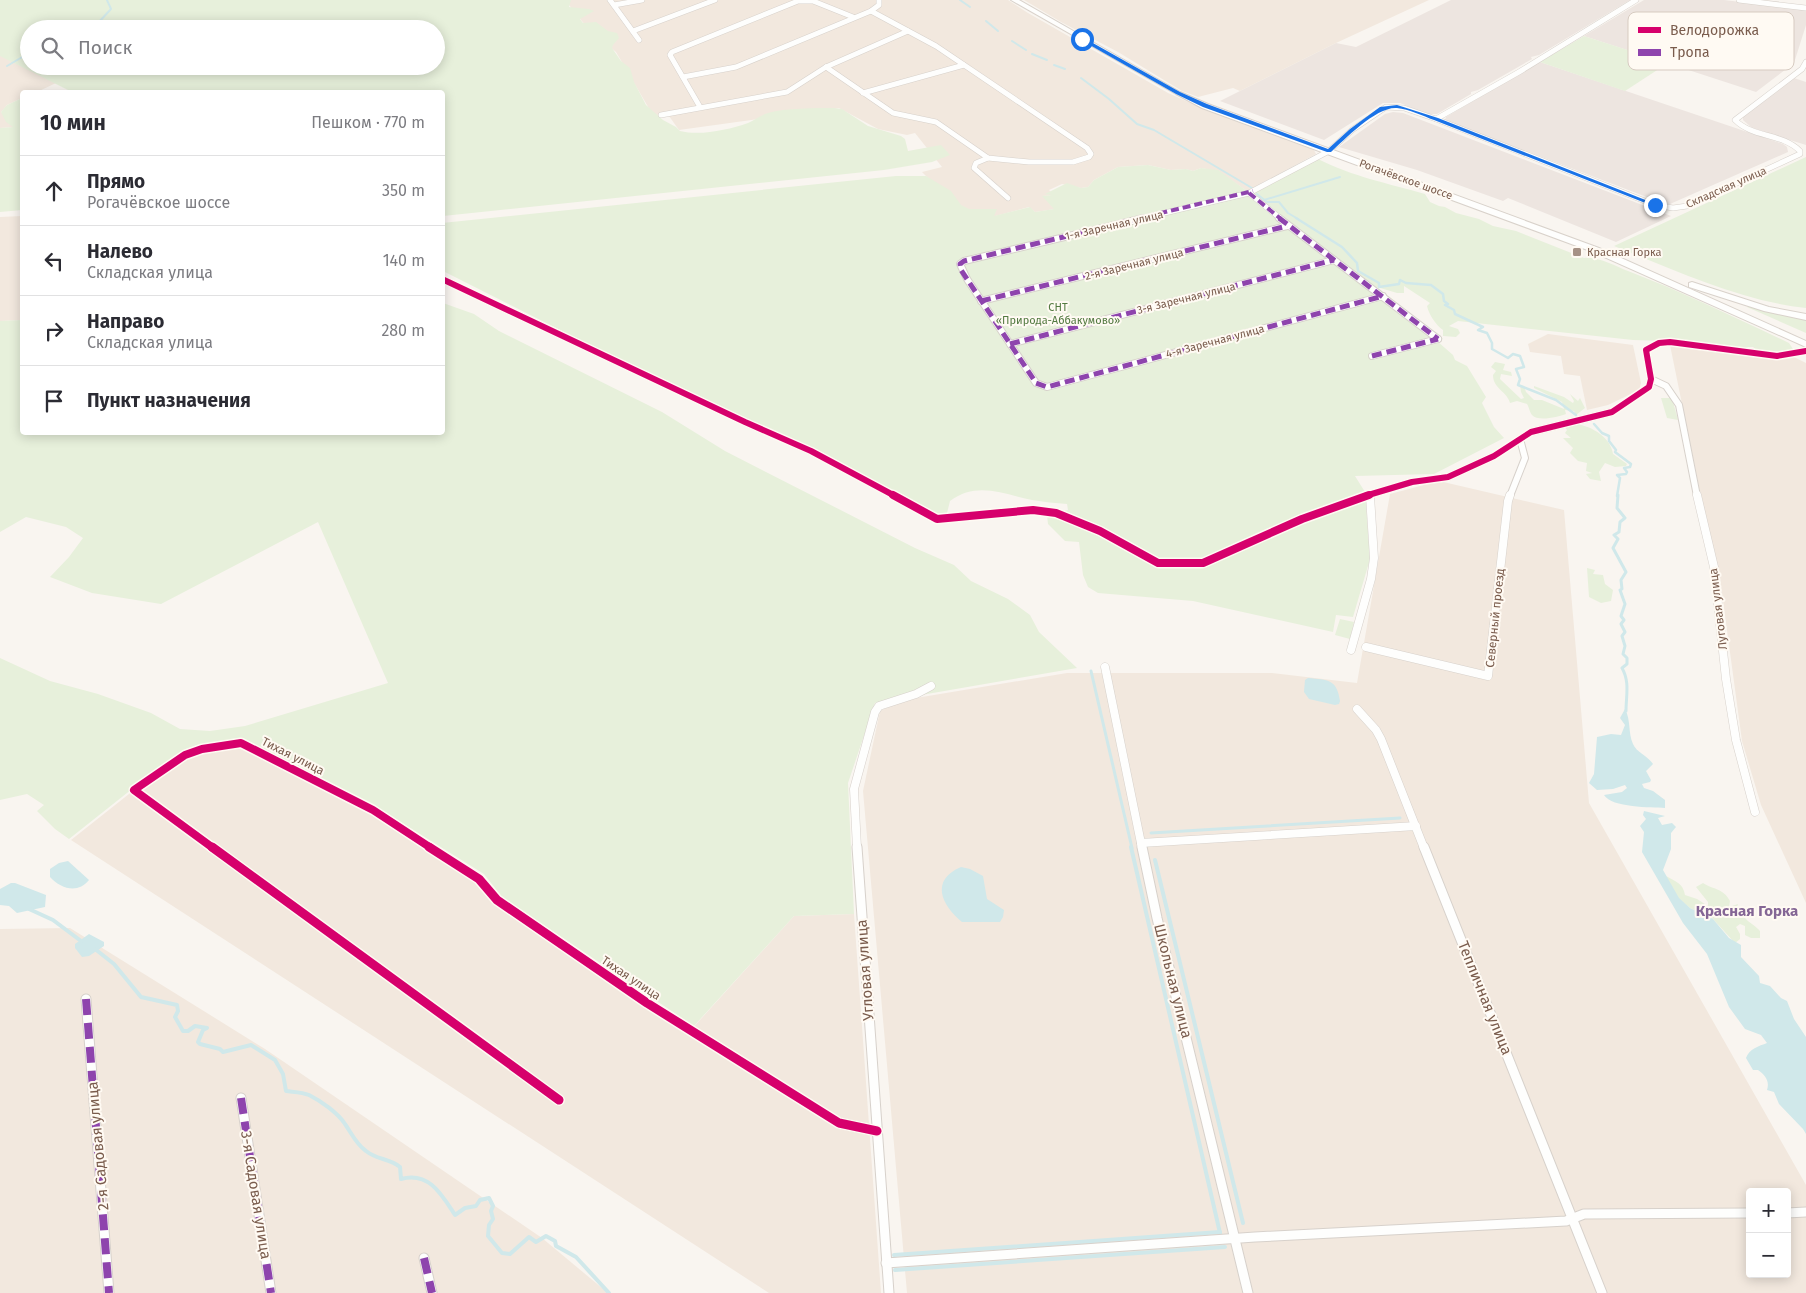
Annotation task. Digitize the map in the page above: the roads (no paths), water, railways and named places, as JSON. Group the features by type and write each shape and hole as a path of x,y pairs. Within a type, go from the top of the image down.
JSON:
{"main road":[{"name":"Рогачёвское шоссе","path":"1014,0 1178,93 1205,106 1596,250 1806,344"},
{"path":"1596,250 1806,336"},
{"path":"1656,273 1747,303 1806,317"}],"street":[{"path":"610,0 639,40"},
{"path":"614,5 642,0"},
{"path":"633,31 715,0"},
{"path":"683,77 728,70 853,17 872,11 879,5 879,0"},
{"path":"1436,119 1519,72 1636,0"},
{"path":"1739,0 1806,8"},
{"path":"700,107 670,55 672,52 798,1 813,1 853,17"},
{"path":"872,11 936,46 1087,148 1090,157 1073,162 1029,162 988,158 976,163 974,168 1008,198"},
{"path":"661,115 787,92 826,67 908,31"},
{"name":"Складская улица","path":"1329,151 1352,130 1386,107 1404,108 1655,205 1681,207 1800,154 1800,151 1794,145 1746,128 1735,120 1802,69 1806,62"},
{"path":"863,93 964,65"},
{"path":"826,67 893,113 936,122 988,158"},
{"name":"1-я Заречная улица","path":"981,301 961,270 960,264 964,261 1249,194 1329,151"},
{"path":"1249,194 1287,226 1438,339 1372,356"},
{"name":"2-я Заречная улица","path":"981,301 1287,226"},
{"name":"3-я Заречная улица","path":"1010,344 1334,260"},
{"path":"445,280 709,406 811,451 937,519 1033,510 1056,512 1100,531 1158,563 1203,563 1302,519 1412,482 1448,477 1487,460 1528,433 1612,412 1649,387 1651,379 1646,350 1659,343 1690,344 1777,356 1799,354 1806,351"},
{"name":"4-я Заречная улица","path":"1010,344 1036,383 1047,387 1383,296"},
{"path":"981,301 1010,344"},
{"name":"Луговая улица","path":"1651,379 1666,386 1680,405 1700,512 1714,567 1726,679 1736,740 1755,812"},
{"name":"Северный проезд","path":"1366,646 1488,676 1508,501 1525,458 1520,439"},
{"path":"1351,650 1371,579 1374,558 1370,496"},
{"name":"Школьная улица","path":"1105,667 1141,843 1248,1293"},
{"name":"Угловая улица","path":"889,1293 860,904 854,789 875,712 879,706 916,694 931,686"},
{"name":"Тепличная улица","path":"1357,710 1376,730 1602,1293"},
{"name":"Тихая улица","path":"558,1100 134,790 185,755 241,743 373,810 479,880 497,900 647,1003 747,1067 839,1123 877,1131"},
{"path":"1141,843 1416,826"},
{"name":"2-я Садовая улица","path":"86,999 109,1293"},
{"name":"3-я Садовая улица","path":"241,1098 271,1293"},
{"path":"1791,1213 1806,1212"},
{"path":"886,1263 1236,1239 1574,1220 1584,1214 1746,1213"},
{"path":"424,1258 432,1293"}],"water":[{"path":"1308,678 1326,680 1334,685 1339,694 1339,704 1335,705 1309,699 1304,692 1305,680"},
{"path":"1625,709 1633,744 1653,764 1646,771 1651,780 1650,782 1642,784 1644,788 1653,791 1665,800 1665,808 1623,805 1608,799 1604,795 1622,792 1627,788 1625,785 1613,789 1597,790 1589,783 1594,774 1597,737 1611,734 1621,735 1625,725 1620,718"},
{"path":"1644,811 1665,816 1658,818 1662,825 1672,823 1676,827 1671,833 1671,849 1663,870 1679,898 1690,908 1713,919 1729,938 1741,945 1741,957 1759,976 1760,983 1770,986 1781,998 1787,1001 1794,1019 1806,1037 1806,1134 1779,1104 1774,1092 1767,1090 1768,1084 1765,1076 1758,1070 1753,1070 1746,1058 1752,1050 1767,1043 1761,1035 1745,1029 1729,1007 1707,954 1683,923 1642,852 1644,832 1640,826 1646,819 1643,815"},
{"path":"68,861 89,880 80,887 64,887 50,877 50,869 59,863"},
{"path":"961,867 970,869 983,876 987,899 1004,910 1000,922 962,922 944,901 942,886 945,879 951,872"},
{"path":"11,883 46,895 45,907 17,913 9,906 0,905 0,889"},
{"path":"89,934 104,942 104,946 89,956 82,957 75,948 75,944"}],"waterway":[{"path":"101,20 111,9 107,0"},
{"path":"960,0 970,7"},
{"path":"986,21 998,31"},
{"path":"1012,41 1026,50"},
{"path":"1032,54 1047,60"},
{"path":"7,66 20,58"},
{"path":"1054,65 1065,69"},
{"path":"1081,78 1109,99 1137,124 1154,130 1252,188"},
{"path":"1264,200 1340,177"},
{"path":"1257,194 1264,200"},
{"path":"1264,200 1267,202 1279,202 1288,213 1298,219"},
{"path":"1296,218 1342,247 1357,263 1358,271 1379,283 1379,287 1399,284 1400,280 1406,283 1431,285 1443,294 1444,301 1448,304 1445,305 1454,310 1455,314 1483,327 1478,330 1487,333 1492,343 1492,349 1508,358 1513,354 1520,356 1524,367 1516,369 1520,379 1518,385 1556,400 1576,415"},
{"path":"1594,424 1602,433 1609,436 1609,441 1616,450 1615,452 1631,464 1630,467 1624,468 1627,472 1626,474 1617,475 1620,478 1617,496"},
{"path":"1618,495 1617,508 1625,518 1620,522 1619,532 1614,535 1618,539 1613,548 1626,572 1621,580 1622,589 1620,590 1625,604 1621,616 1624,620 1621,624 1625,632 1622,636 1625,646 1623,654 1627,658 1627,664 1622,668 1627,684 1626,711"},
{"path":"1091,671 1132,848"},
{"path":"1151,833 1400,818"},
{"path":"1131,847 1220,1232"},
{"path":"1155,860 1243,1223"},
{"path":"29,909 53,920 81,941"},
{"path":"95,949 114,964 141,997 177,1005 178,1011 175,1017 183,1031 188,1031 195,1026 207,1028 203,1030 198,1042 200,1044 220,1049 223,1052 251,1045 275,1060 283,1074 286,1091 306,1094 324,1104 342,1120 357,1142 370,1154 400,1167 401,1179 419,1178 434,1186 455,1215 465,1208 476,1206 480,1200 489,1198 493,1206 491,1211 493,1219 489,1225 488,1236 502,1253 510,1254 529,1237 536,1242 546,1236 555,1241 556,1246 576,1257 609,1293"},
{"path":"894,1255 1220,1232"},
{"path":"895,1270 1225,1247"}],"place":[{"name":"Красная Горка","path":"1577,252"}],"district":[{"name":"Красная Горка","path":"1747,911"}],"park label":[{"name":"СНТ «Природа-Аббакумово»","path":"1058,313"}]}
